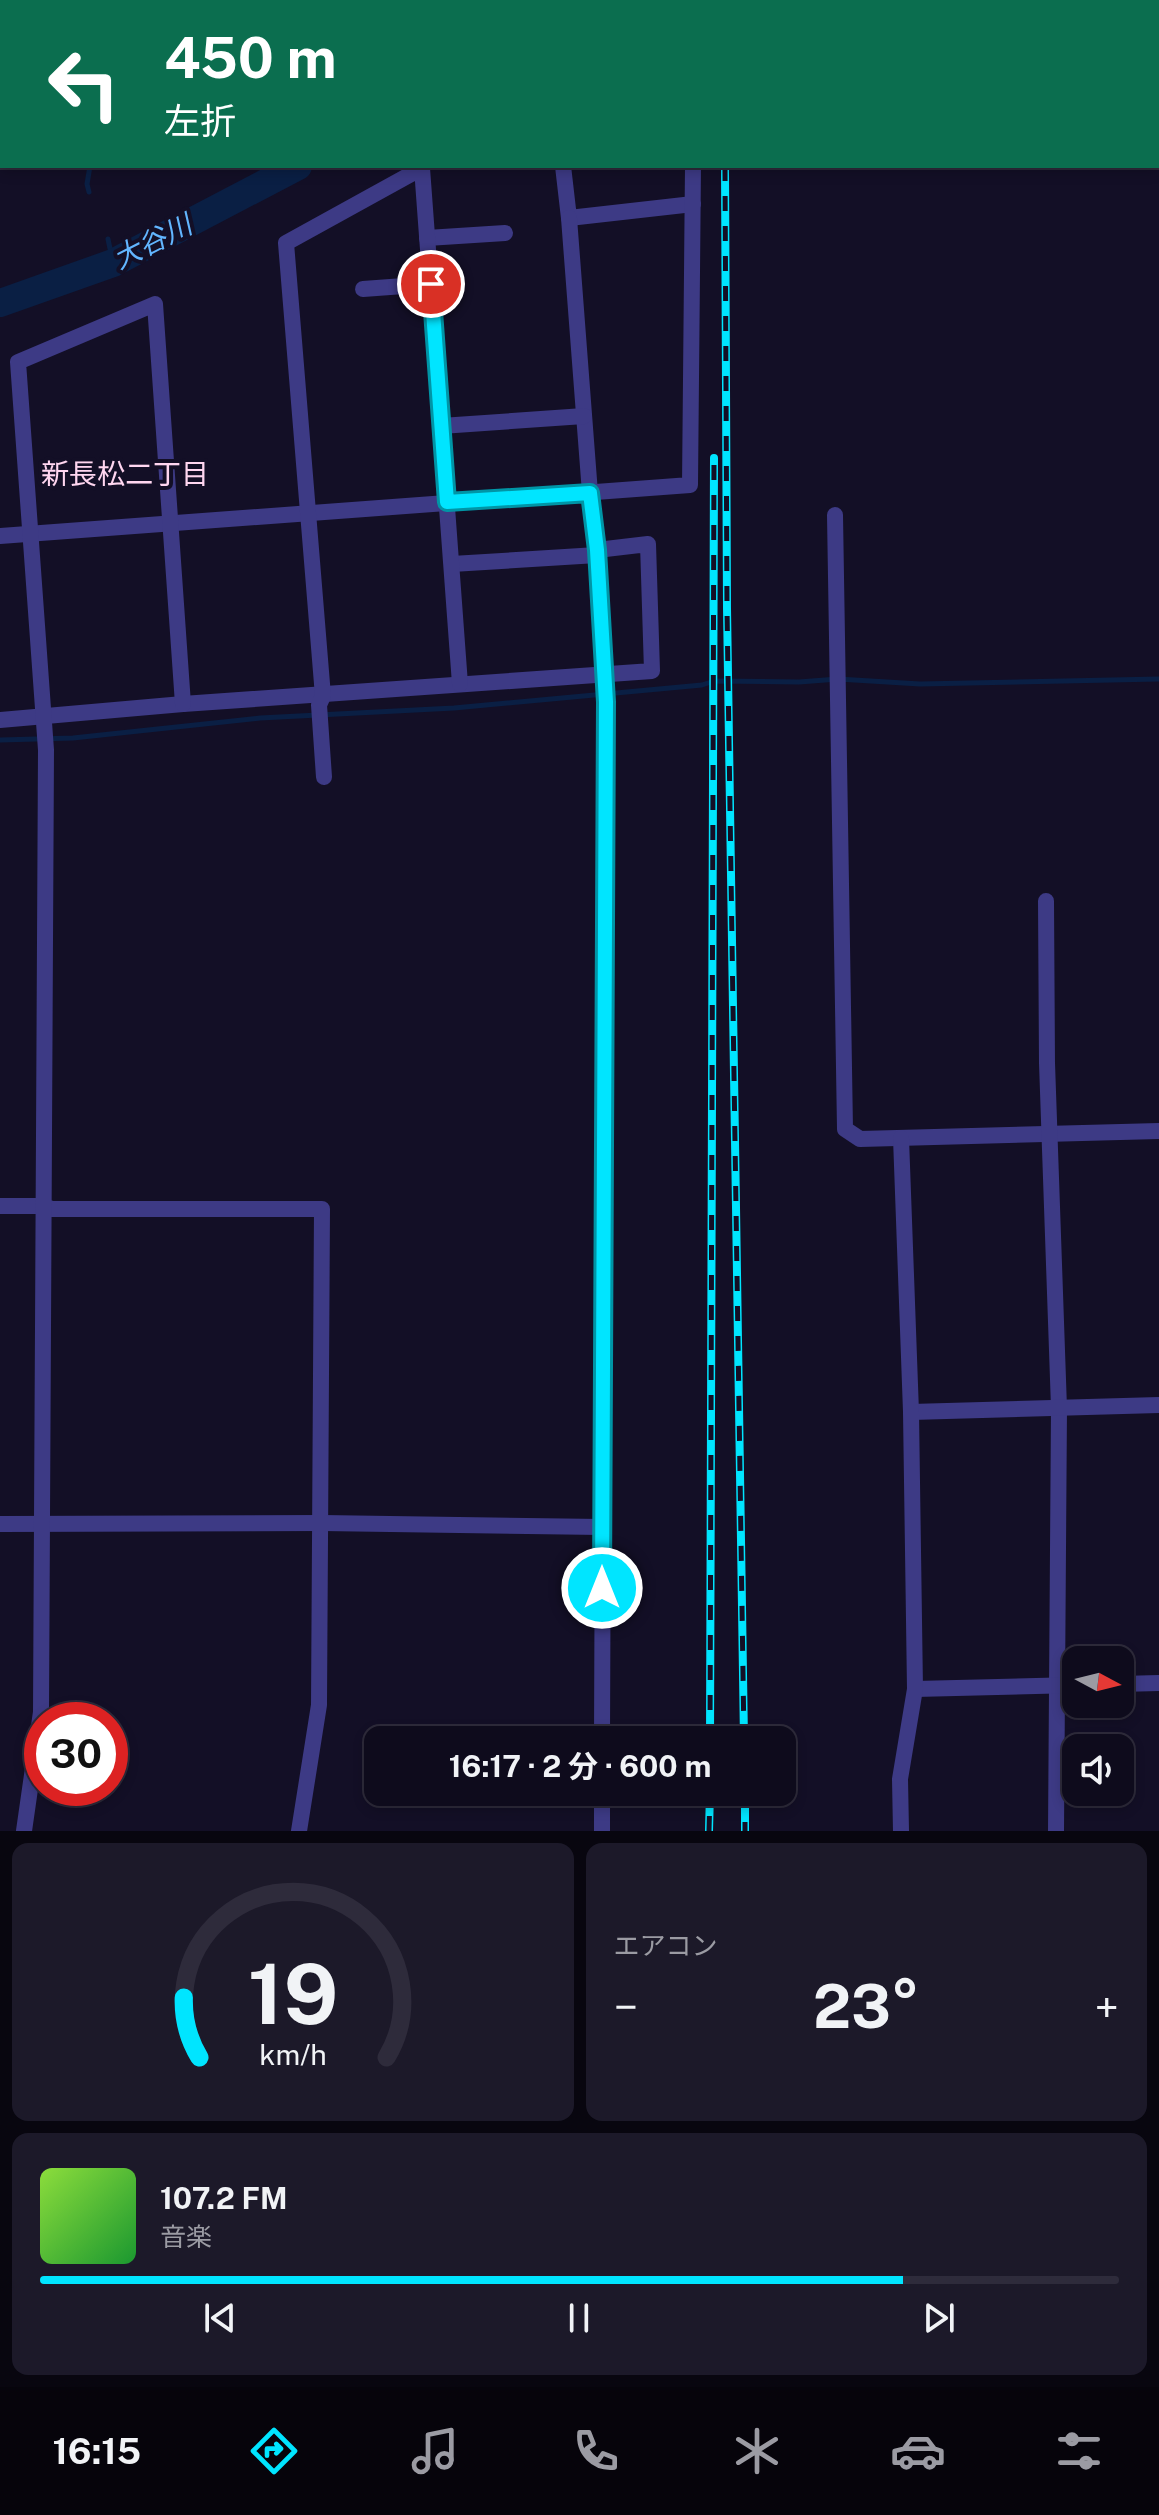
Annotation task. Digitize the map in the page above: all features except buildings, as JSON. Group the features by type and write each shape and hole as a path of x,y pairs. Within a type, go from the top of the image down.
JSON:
{"street":[{"path":"324,777 310,515 286,243 422,168 460,684"},
{"path":"563,168 597,553 606,702 602,1726"},
{"path":"0,536 690,485 693,168"},
{"path":"569,218 693,204"},
{"path":"427,238 505,233"},
{"path":"363,289 431,284"},
{"path":"24,1831 41,1712 46,750 18,362 155,304 183,704"},
{"path":"441,426 584,416"},
{"path":"835,515 845,1129 860,1139 1159,1131"},
{"path":"0,720 44,724 183,704 321,701 460,684 604,678 652,671 648,544 597,553 452,564"},
{"path":"1046,901 1059,1408 1056,1831"},
{"path":"901,1138 911,1412 915,1689 900,1779 901,1831"},
{"path":"0,1206 42,1206 52,1209 322,1209 319,1705 299,1831"},
{"path":"911,1412 1159,1405"},
{"path":"0,1524 322,1523 602,1527"},
{"path":"1134,1684 1159,1683"},
{"path":"915,1689 1062,1686"},
{"path":"602,1806 602,1831"}],"waterway":[{"path":"89,192 90,168"},
{"name":"大谷川","path":"0,303 113,263 294,168"},
{"path":"108,239 113,263"},
{"path":"0,740 73,738 260,718 454,708 702,685 714,681 838,679 920,684 1159,679"}],"railway":[{"path":"725,168 727,608 744,1726"},
{"path":"710,1726 714,458"},
{"path":"709,1831 710,1806"},
{"path":"745,1806 745,1831"}],"district":[{"name":"新長松二丁目","path":"125,473"}],"route":[{"path":"431,284 447,502 590,493 597,550 606,702 602,1588"}]}
